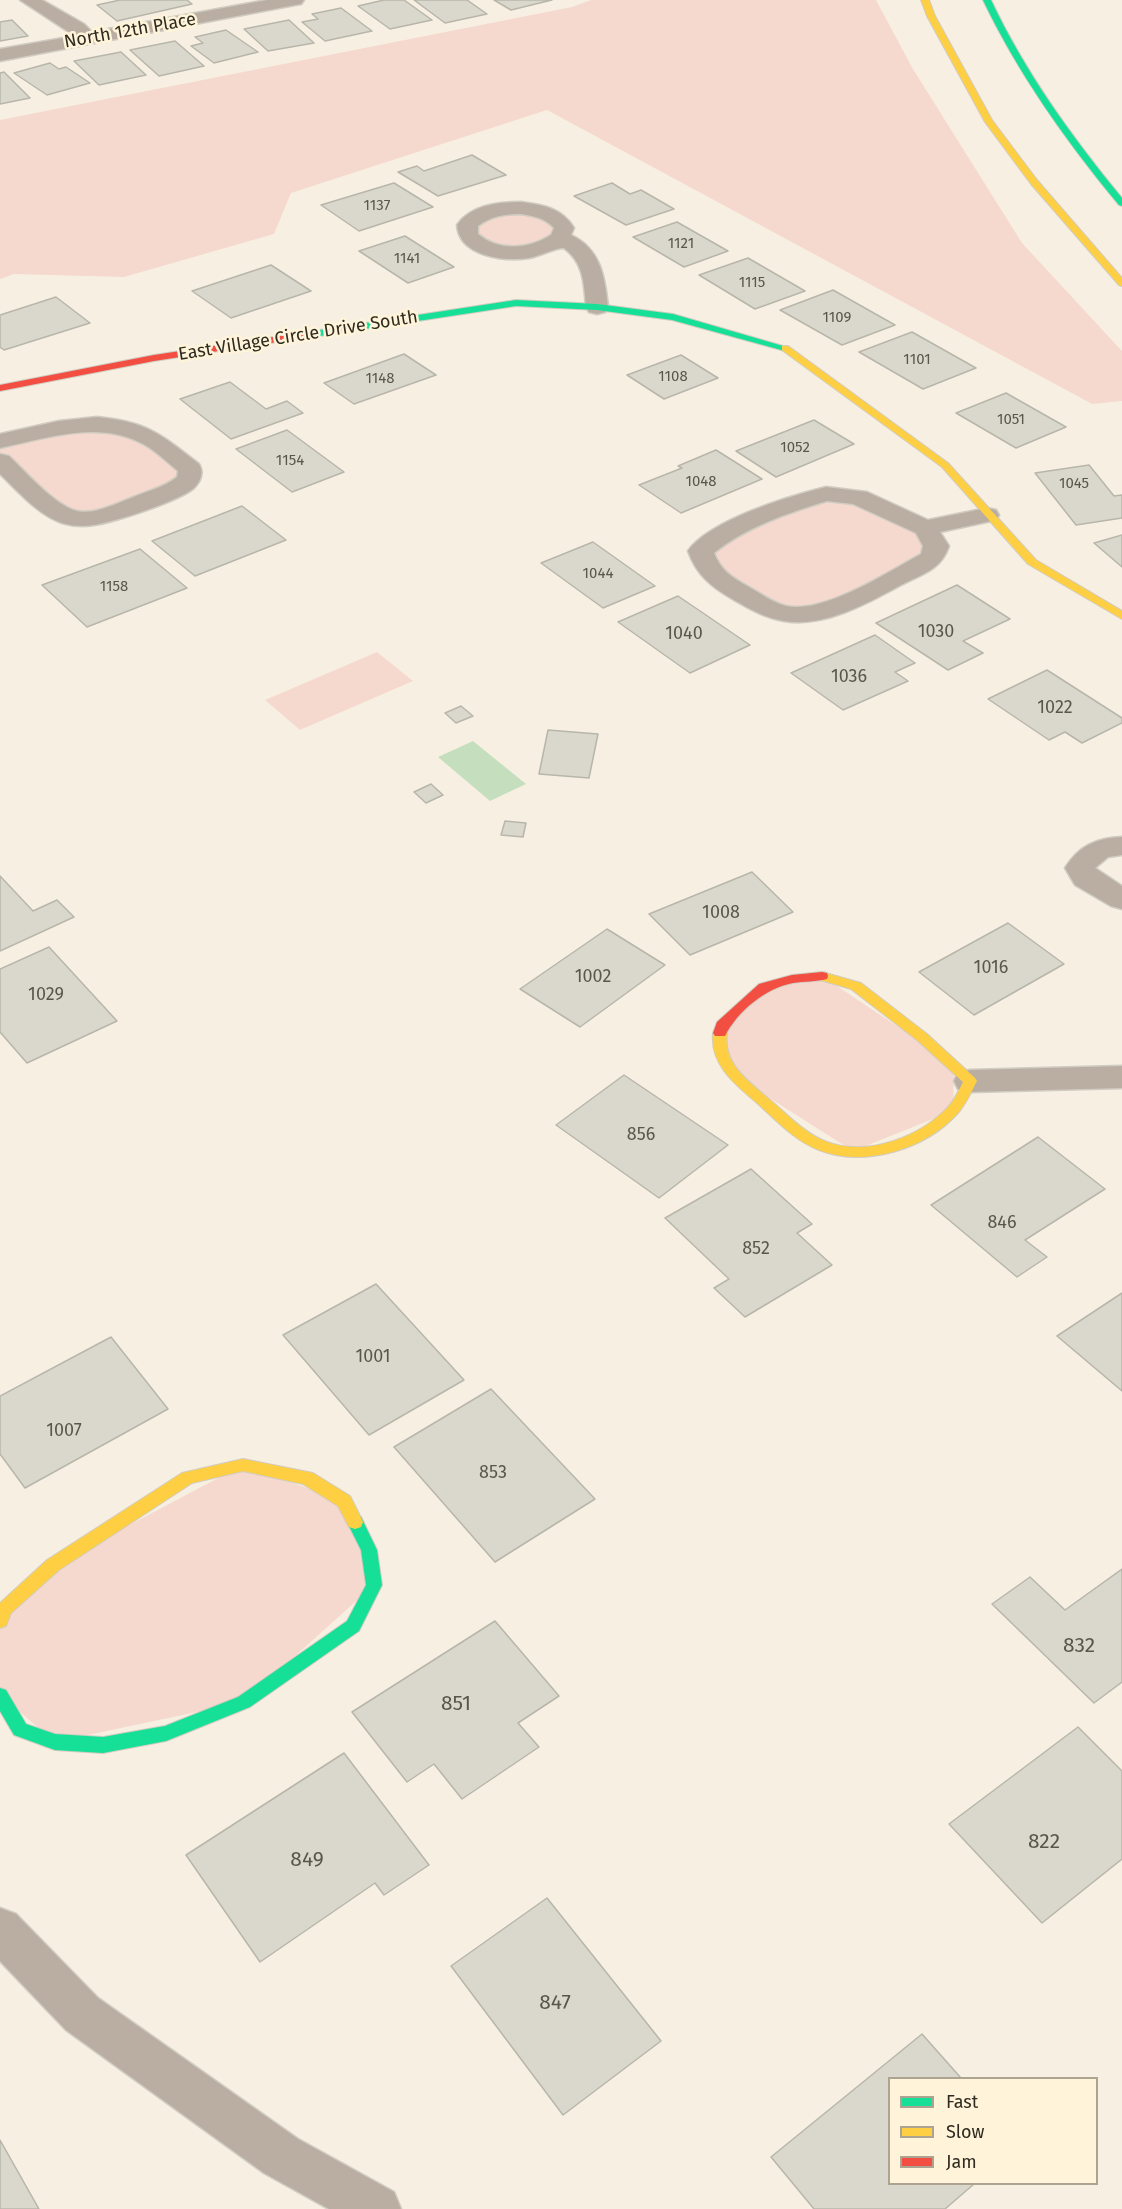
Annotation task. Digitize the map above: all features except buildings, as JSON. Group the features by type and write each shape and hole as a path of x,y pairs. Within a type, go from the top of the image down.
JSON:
{"street":[{"path":"29,0 78,28 87,38"},
{"name":"North 12th Place","path":"0,55 295,0"},
{"path":"925,0 931,16 988,120 1034,182 1122,283"},
{"path":"987,0 1013,54 1047,110 1122,202"},
{"path":"560,238 574,243 585,254 594,275 597,308"},
{"name":"East Village Circle Drive South","path":"0,388 154,358 516,303 597,308 674,317 786,348 945,465 987,515 1032,562 1122,616"},
{"path":"0,441 89,423 120,425 154,440 190,469 189,479 183,485 99,518 70,518 54,508 0,461"},
{"path":"925,528 936,546 932,558 882,586 819,611 798,614 788,615 760,604 729,587 706,568 701,551 712,540 784,507 826,494 858,497 925,528 987,515"},
{"path":"1122,846 1111,846 1094,852 1085,858 1080,868 1086,878 1122,899"},
{"path":"970,1081 953,1111 923,1132 886,1150 853,1151 825,1147 807,1137 730,1073 717,1044 722,1025 764,987 792,979 822,976 856,986 930,1043 970,1081 1122,1077"},
{"path":"0,1621 5,1609 53,1564 188,1478 243,1465 308,1478 344,1502 369,1550 374,1585 353,1626 244,1702 166,1733 103,1745 10,1738 0,1695"},
{"path":"0,1929 82,2014 281,2156 377,2209"}],"shaded area":[{"path":"591,0 876,0 913,69 1022,243 1122,351 1122,401 1092,404 547,110 291,193 274,234 124,277 14,274 0,279 0,120 572,7"},
{"path":"499,209 557,219 556,242 498,251 467,225"},
{"path":"89,423 154,440 189,479 99,518 70,518 0,461 0,441"},
{"path":"826,494 925,528 936,546 882,586 788,615 706,568 713,540"},
{"path":"377,652 413,681 300,730 265,700"},
{"path":"473,741 526,784 490,801 438,757"},
{"path":"822,976 954,1064 953,1111 853,1151 730,1073 722,1025 764,987"},
{"path":"243,1465 344,1501 374,1585 244,1702 55,1742 0,1695 0,1621 53,1565"}],"traffic: fast":[{"path":"987,0 1015,55 1047,106 1122,203"},
{"path":"313,334 516,303 597,307 673,317 785,348"},
{"path":"0,1695 20,1730 55,1742 103,1745 166,1733 244,1702 353,1626 374,1585 369,1550 355,1522"}],"traffic: slow":[{"path":"925,0 931,16 988,120 1034,182 1122,283"},
{"path":"785,348 945,465 1032,562 1122,616"},
{"path":"720,1033 721,1054 731,1072 800,1133 825,1147 859,1152 892,1146 924,1132 951,1112 970,1081 922,1037 856,986 822,976"},
{"path":"0,1621 5,1609 53,1565 188,1478 243,1465 307,1478 344,1501 355,1522"}],"traffic: jam":[{"path":"0,388 154,358 313,334"},
{"path":"720,1033 722,1025 764,987 792,979 822,976"}]}
